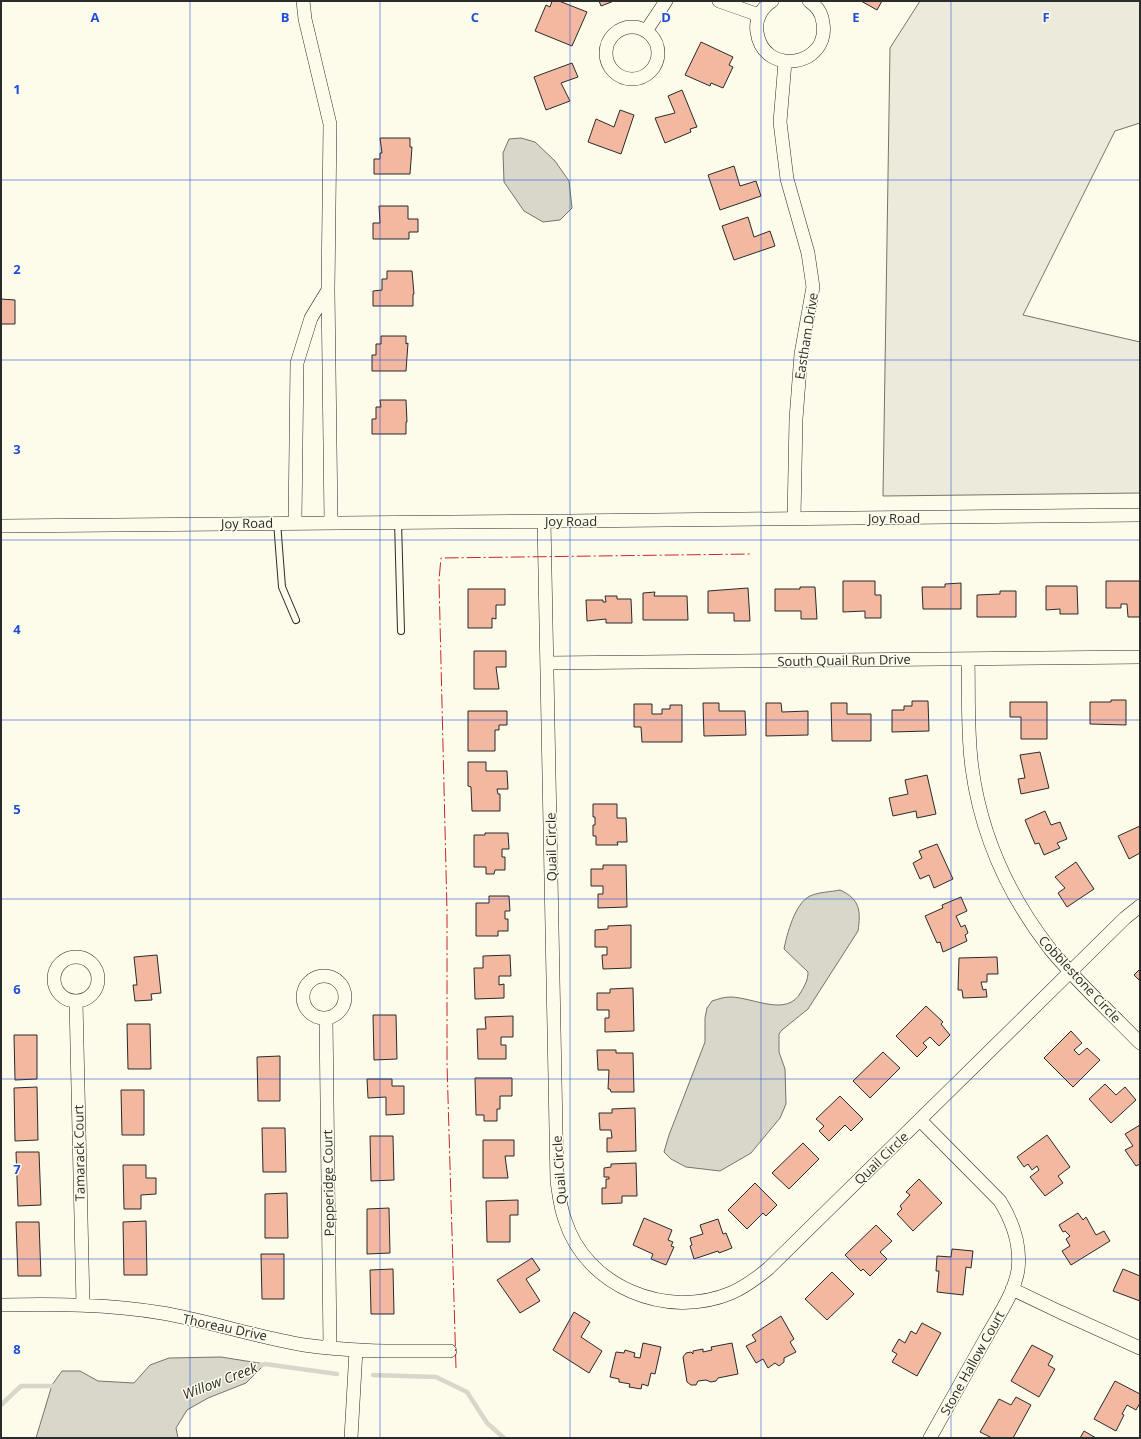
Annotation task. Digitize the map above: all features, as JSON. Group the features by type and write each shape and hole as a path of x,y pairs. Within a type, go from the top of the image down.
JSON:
{"street":[{"path":"303,1 305,19 330,124 328,290 330,521"},
{"path":"646,31 666,1"},
{"path":"719,1 759,15"},
{"path":"772,1 767,4 759,15 756,27 758,39 764,50 774,58 785,62 799,61 812,54 821,44 824,30 822,16 814,4 809,1"},
{"name":"Eastham Drive","path":"785,62 780,122 787,180 808,253 813,287 800,361 796,419 794,518"},
{"path":"295,522 297,363 311,318 328,290"},
{"name":"Joy Road","path":"1,526 330,521 643,522 794,518 1140,515"},
{"name":"Quail Circle","path":"544,521 557,1181 560,1203 565,1221 573,1239 586,1258 604,1275 619,1286 636,1294 655,1300 674,1303 713,1299 730,1293 751,1282 769,1268 1140,906"},
{"name":"South Quail Run Drive","path":"547,663 1140,657"},
{"name":"Cobblestone Circle","path":"968,659 972,766 978,803 987,838 1001,873 1019,905 1051,950 1140,1043"},
{"name":"Tamarack Court","path":"76,1001 83,1305"},
{"name":"Pepperidge Court","path":"326,1018 330,1348"},
{"name":"Stone Hallow Court","path":"920,1120 1000,1201 1008,1214 1016,1234 1018,1250 1018,1270 1012,1288 930,1438"},
{"path":"1012,1288 1060,1312 1140,1348"},
{"name":"Thoreau Drive","path":"1,1305 108,1306 162,1313 304,1345 356,1350 450,1351"},
{"path":"352,1438 356,1350"}],"lane":[{"path":"398,521 401,631"},
{"path":"277,522 282,587 296,620"}],"shaded area":[{"path":"920,1 1140,1 1140,123 1115,131 1023,315 1140,342 1140,493 883,496 890,48"}],"water":[{"path":"521,138 535,142 555,161 569,181 572,208 560,220 543,222 524,211 504,182 503,153 509,139"},
{"path":"840,890 852,897 858,906 858,931 808,1009 779,1034 779,1052 785,1069 786,1104 780,1118 751,1153 720,1171 686,1167 671,1159 664,1152 669,1135 705,1042 705,1018 707,1008 712,1001 728,997 778,1005 787,1004 795,1000 805,985 808,972 784,949 792,920 800,905 810,896"},
{"path":"221,1357 265,1364 246,1383 208,1398 187,1410 176,1428 178,1438 36,1438 52,1385 62,1371 80,1371 98,1381 134,1383 150,1365 169,1358"}],"building":[{"path":"552,1 559,1 587,12 572,46 535,31 546,5 550,7"},
{"path":"599,1 614,1 601,6"},
{"path":"861,1 882,1 877,10"},
{"path":"701,42 733,57 729,65 733,67 723,88 711,83 710,86 685,75"},
{"path":"572,63 578,77 561,83 570,101 546,110 534,77"},
{"path":"682,90 697,127 690,129 691,132 665,143 655,118 675,113 668,96"},
{"path":"620,110 634,115 621,154 588,142 596,119 614,127"},
{"path":"380,138 410,138 410,147 412,147 410,174 374,174 374,159 380,159 380,153 382,153"},
{"path":"734,166 740,186 756,181 761,196 720,210 708,175"},
{"path":"379,206 408,206 408,219 418,219 418,232 409,232 409,239 373,239 373,223 380,223"},
{"path":"748,217 754,237 770,231 775,246 734,260 722,226"},
{"path":"387,271 412,271 414,294 413,306 373,306 373,291 382,290 382,279 387,279"},
{"path":"1,299 15,300 15,324 1,324"},
{"path":"381,336 406,336 406,344 408,343 406,371 372,371 372,355 376,355 376,344 381,344"},
{"path":"380,400 406,400 406,434 372,434 372,419 376,419 376,407 381,407"},
{"path":"843,581 875,581 875,595 881,595 881,618 865,618 865,611 843,612"},
{"path":"1106,581 1140,581 1140,617 1128,617 1127,604 1121,604 1121,608 1106,608"},
{"path":"961,583 961,609 923,609 922,587 945,587 945,584"},
{"path":"1046,586 1077,586 1078,614 1060,614 1060,609 1046,610"},
{"path":"800,587 815,587 817,619 801,619 801,611 775,611 775,589 800,589"},
{"path":"748,588 750,621 734,621 734,613 708,613 708,591"},
{"path":"468,589 505,589 505,605 496,605 496,619 492,618 492,628 468,628"},
{"path":"1000,591 1016,591 1016,617 977,617 977,595 1000,594"},
{"path":"655,592 654,596 687,596 688,620 643,620 643,593"},
{"path":"605,596 617,596 617,599 631,599 632,623 606,623 606,619 587,621 586,600 603,600 603,602 606,602"},
{"path":"474,651 506,651 506,667 496,667 499,689 474,689"},
{"path":"1111,700 1126,700 1126,725 1090,724 1090,702 1111,702"},
{"path":"912,701 928,701 929,731 892,732 892,710 904,710 904,706 912,706"},
{"path":"1010,702 1047,702 1047,739 1021,739 1021,717 1010,717"},
{"path":"703,703 719,703 719,711 745,711 746,735 704,736"},
{"path":"766,703 781,703 782,712 808,711 808,735 766,736"},
{"path":"831,703 847,703 847,714 871,714 871,741 832,741"},
{"path":"634,704 652,704 652,714 662,714 662,709 670,709 670,705 682,705 682,742 642,742 641,727 634,727"},
{"path":"468,711 507,711 507,725 499,725 499,730 495,730 495,751 468,751"},
{"path":"1040,752 1049,788 1021,794 1018,779 1025,778 1020,755"},
{"path":"468,762 486,762 486,771 507,771 508,789 497,789 498,794 500,794 500,811 472,811 471,787 468,786"},
{"path":"927,775 936,814 917,818 916,811 893,816 889,798 908,794 905,780"},
{"path":"593,804 617,804 617,818 626,818 627,842 617,842 618,845 596,845 596,836 593,836 595,817 593,817"},
{"path":"1045,811 1051,825 1060,822 1067,839 1057,843 1060,848 1044,855 1039,843 1035,844 1025,820"},
{"path":"1140,826 1140,853 1129,859 1118,836"},
{"path":"485,833 508,833 509,849 502,849 502,857 505,857 505,870 495,870 494,874 486,874 486,867 474,867 474,835 485,835"},
{"path":"937,844 953,879 934,888 929,875 920,879 913,863 922,858 919,851"},
{"path":"1076,862 1094,889 1067,907 1058,893 1065,888 1055,877"},
{"path":"603,865 626,865 627,907 598,908 598,894 603,894 603,886 591,886 591,869 603,869"},
{"path":"489,896 509,896 510,911 505,911 505,919 508,919 508,931 498,931 498,936 476,936 476,903 489,903"},
{"path":"961,897 967,911 956,916 961,927 965,925 968,933 965,935 967,941 943,952 940,942 937,943 925,916 943,908 942,905"},
{"path":"631,925 631,968 603,969 602,955 607,955 607,947 595,947 595,930 608,929 608,926"},
{"path":"157,955 161,993 151,994 152,1000 135,1001 133,985 137,985 134,957"},
{"path":"510,955 511,976 499,976 499,985 504,984 504,998 475,999 474,968 483,968 483,956"},
{"path":"997,957 998,974 987,974 987,982 981,982 983,990 986,989 987,997 963,998 962,990 958,990 959,958"},
{"path":"1140,969 1140,981 1134,975"},
{"path":"633,988 634,1031 605,1032 605,1018 609,1018 609,1010 597,1010 597,993 610,993 610,989"},
{"path":"926,1006 943,1022 941,1024 950,1035 939,1046 930,1037 923,1043 927,1047 917,1057 896,1036"},
{"path":"373,1015 396,1015 397,1059 374,1060"},
{"path":"513,1016 513,1037 501,1037 501,1045 506,1045 506,1059 478,1059 477,1029 486,1029 485,1017"},
{"path":"127,1024 150,1024 151,1069 128,1069"},
{"path":"1071,1031 1082,1043 1074,1050 1079,1055 1087,1048 1100,1060 1073,1087 1044,1058"},
{"path":"14,1035 37,1035 37,1079 15,1080"},
{"path":"597,1050 616,1050 616,1053 633,1053 634,1092 611,1092 610,1089 608,1089 609,1070 598,1070"},
{"path":"883,1052 900,1068 870,1098 853,1081"},
{"path":"280,1056 280,1101 258,1101 257,1057"},
{"path":"475,1078 512,1078 512,1096 500,1096 500,1109 497,1109 497,1121 484,1121 484,1115 476,1115"},
{"path":"367,1079 392,1079 392,1086 404,1086 404,1114 386,1115 386,1097 368,1098"},
{"path":"1105,1084 1116,1095 1125,1087 1136,1100 1111,1123 1089,1099"},
{"path":"37,1087 38,1140 15,1141 14,1088"},
{"path":"121,1090 144,1090 144,1135 122,1135"},
{"path":"840,1096 863,1119 851,1131 845,1125 829,1141 819,1131 824,1126 816,1119"},
{"path":"635,1108 636,1151 607,1152 607,1138 612,1138 611,1130 600,1130 599,1113 612,1113 612,1109"},
{"path":"1140,1125 1140,1164 1136,1166 1125,1150 1133,1146 1125,1134"},
{"path":"262,1128 285,1128 286,1172 263,1172"},
{"path":"1047,1135 1070,1167 1058,1176 1063,1183 1045,1196 1030,1177 1039,1170 1037,1166 1032,1170 1028,1164 1024,1167 1017,1157"},
{"path":"370,1136 393,1136 394,1180 371,1181"},
{"path":"483,1140 514,1140 514,1156 505,1156 508,1178 483,1178"},
{"path":"803,1143 819,1159 789,1189 772,1173"},
{"path":"16,1152 39,1152 41,1205 18,1206"},
{"path":"636,1163 637,1196 622,1196 622,1203 602,1204 602,1188 606,1188 606,1179 609,1179 609,1177 604,1177 604,1168 611,1167 611,1164"},
{"path":"123,1165 146,1165 146,1178 156,1178 156,1194 141,1195 141,1209 124,1209"},
{"path":"919,1179 942,1203 913,1231 897,1214 902,1209 900,1206 910,1195 906,1192"},
{"path":"755,1183 777,1205 766,1216 763,1213 747,1229 728,1210"},
{"path":"287,1193 288,1238 265,1238 265,1194"},
{"path":"518,1200 518,1215 510,1215 510,1242 487,1242 486,1201"},
{"path":"389,1208 390,1253 367,1254 367,1209"},
{"path":"1078,1213 1083,1220 1086,1217 1096,1235 1104,1231 1110,1241 1071,1265 1062,1251 1070,1246 1066,1239 1070,1236 1065,1231 1063,1232 1059,1225"},
{"path":"644,1218 672,1230 668,1240 673,1242 671,1246 674,1247 666,1265 651,1259 653,1254 633,1245"},
{"path":"718,1219 723,1234 726,1233 732,1248 694,1259 690,1246 692,1245 690,1238 703,1234 700,1225"},
{"path":"146,1221 147,1275 124,1275 123,1222"},
{"path":"16,1222 39,1222 41,1276 18,1276"},
{"path":"876,1225 892,1241 880,1252 887,1259 870,1276 863,1269 861,1271 845,1255"},
{"path":"952,1249 973,1251 971,1268 966,1267 963,1295 937,1292 939,1271 936,1271 937,1256 951,1257"},
{"path":"261,1254 284,1254 284,1299 262,1299"},
{"path":"532,1258 540,1270 526,1279 540,1301 520,1313 497,1280"},
{"path":"393,1269 394,1314 371,1314 370,1270"},
{"path":"1123,1269 1140,1276 1140,1301 1113,1291"},
{"path":"832,1272 854,1294 827,1320 805,1299"},
{"path":"574,1312 590,1322 581,1337 602,1351 589,1373 553,1350"},
{"path":"781,1316 794,1339 790,1342 796,1352 784,1358 784,1362 779,1366 775,1363 768,1368 763,1359 756,1363 746,1346 756,1341 752,1335"},
{"path":"922,1323 941,1333 917,1376 892,1362 897,1354 892,1351 899,1339 905,1343 911,1331 916,1334"},
{"path":"643,1343 661,1347 655,1374 651,1373 648,1386 642,1384 641,1389 629,1387 630,1384 619,1382 619,1379 610,1377 616,1352 624,1353 625,1350 635,1353 634,1357 640,1358"},
{"path":"732,1343 738,1374 718,1378 716,1381 711,1382 706,1380 698,1381 696,1385 691,1385 687,1382 683,1357 686,1353 691,1352 693,1354 693,1351 703,1349 703,1352 712,1350 711,1347"},
{"path":"1032,1345 1053,1356 1048,1365 1055,1369 1039,1397 1011,1381"},
{"path":"1115,1381 1140,1394 1140,1403 1136,1410 1127,1405 1116,1431 1094,1419"},
{"path":"1016,1397 1031,1405 1013,1438 992,1438 980,1432 999,1399 1011,1405"},
{"path":"1084,1431 1096,1438 1080,1438"}],"waterway":[{"name":"Willow Creek","path":"259,1366 265,1364 337,1374"},
{"name":"Willow Creek","path":"373,1375 436,1377 467,1392 487,1423 504,1438"},
{"name":"Willow Creek","path":"1,1405 21,1386 57,1386"}],"power":[{"path":"456,1368 447,1064 447,911 439,580 441,558 752,554"}]}
